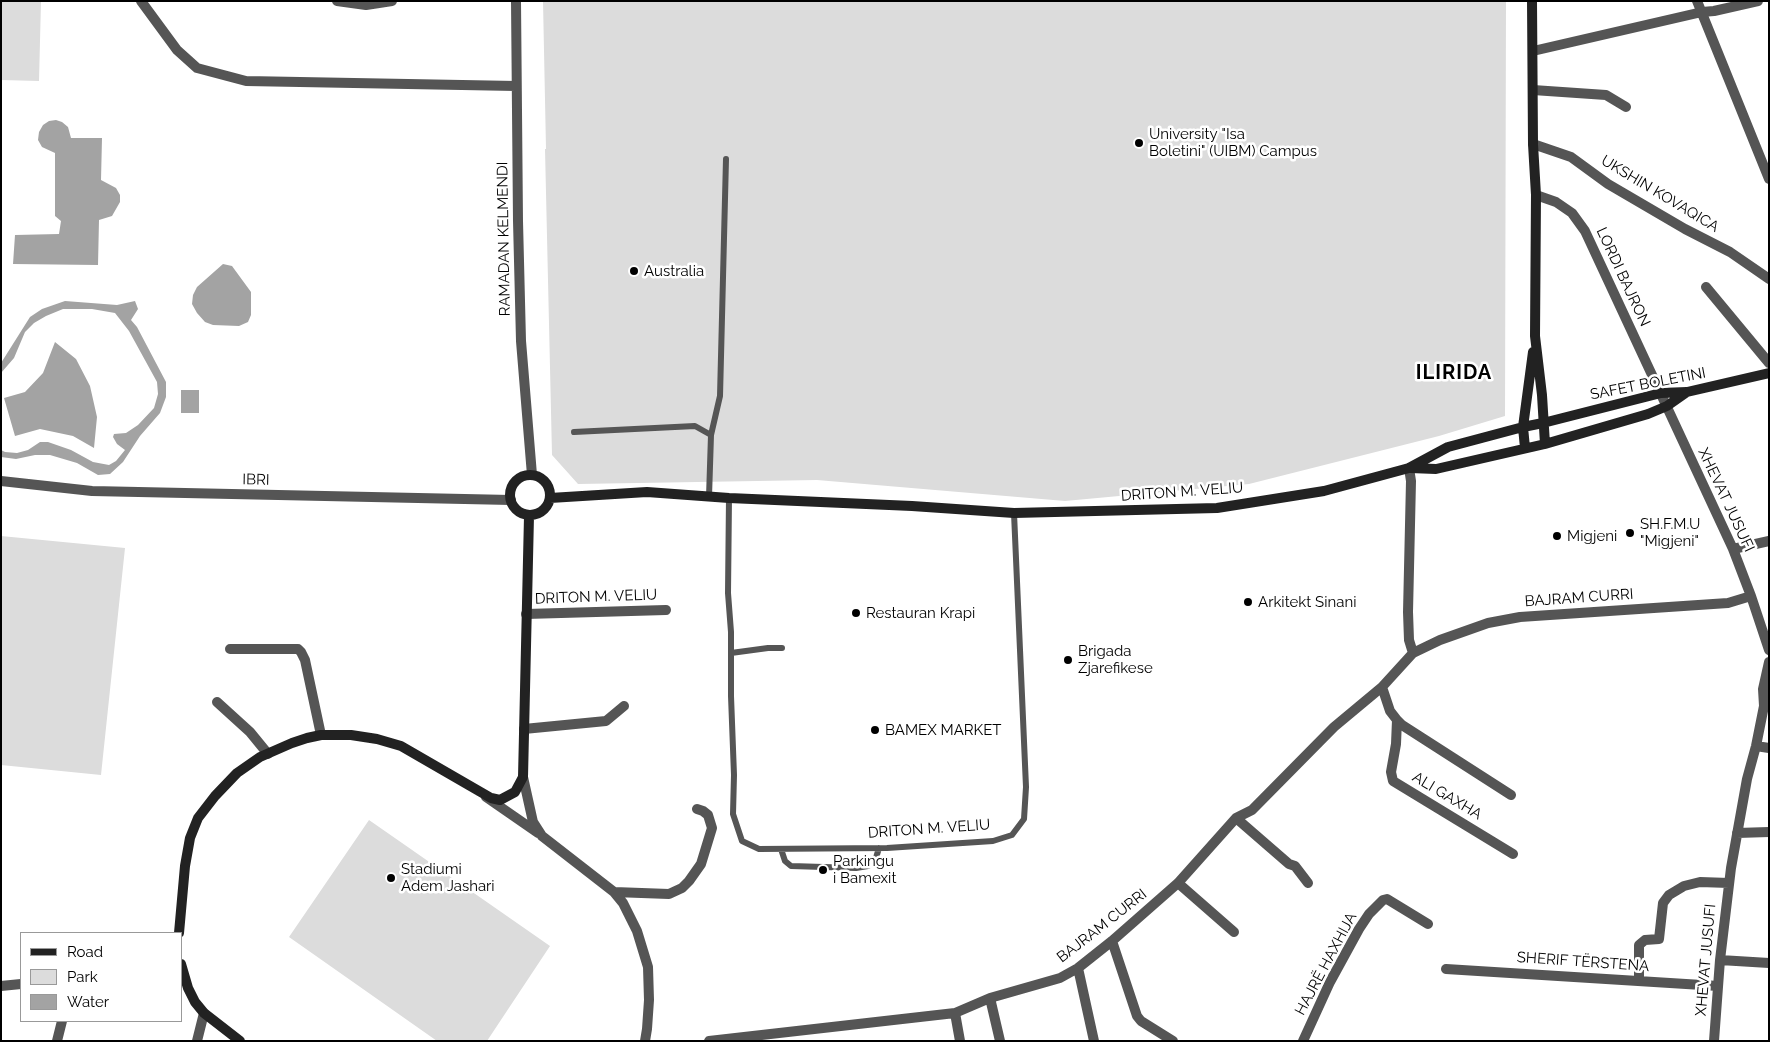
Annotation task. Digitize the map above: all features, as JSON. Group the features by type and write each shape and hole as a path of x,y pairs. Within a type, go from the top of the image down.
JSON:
{"street":[{"path":"141,1 177,50 197,68 246,81 516,86"},
{"path":"337,1 366,5 392,1"},
{"name":"RAMADAN KELMENDI","path":"516,1 521,342 532,475"},
{"path":"1532,1 1533,144 1536,195 1533,425 1535,446"},
{"path":"1697,1 1769,179"},
{"path":"1533,51 1758,1"},
{"path":"1533,90 1606,95 1626,108"},
{"name":"UKSHIN KOVAQICA","path":"1533,144 1571,157 1608,184 1685,229 1730,252 1769,279"},
{"name":"LORDI BAJRON","path":"1536,195 1556,202 1572,214 1586,231 1662,393"},
{"path":"1706,287 1769,363"},
{"path":"1535,336 1542,395 1533,425 1535,446"},
{"name":"SAFET BOLETINI","path":"1533,425 1662,393 1686,392 1769,373"},
{"name":"SAFET BOLETINI","path":"1535,446 1648,414 1668,406 1686,392"},
{"name":"XHEVAT JUSUFI","path":"1662,393 1733,549 1768,644"},
{"name":"DRITON M. VELIU","path":"550,498 647,492 1014,513 1217,508 1324,491 1408,468 1448,447 1533,425"},
{"name":"DRITON M. VELIU","path":"1408,468 1436,469 1535,446"},
{"path":"1408,468 1411,481 1408,612 1409,640 1413,653"},
{"path":"532,475 544,481 548,486 550,498 545,509 529,516 517,511 510,494 515,482 532,475"},
{"name":"IBRI","path":"1,481 101,491 511,500"},
{"name":"DRITON M. VELIU","path":"523,777 529,516"},
{"path":"1733,549 1769,541"},
{"name":"BAJRAM CURRI","path":"709,1041 955,1014 990,998 1060,978 1078,968 1112,941 1178,883 1236,818 1252,810 1334,727 1382,687 1413,653 1440,640 1488,623 1520,618 1728,603 1751,596"},
{"name":"DRITON M. VELIU","path":"526,614 666,610"},
{"path":"230,649 298,649 305,660 321,735"},
{"name":"XHEVAT JUSUFI","path":"1714,1041 1720,960 1729,883 1747,779 1764,706 1763,689 1769,662"},
{"path":"1382,687 1390,711 1402,725 1512,795"},
{"path":"217,702 250,732 268,754"},
{"path":"524,729 606,721 624,706"},
{"name":"ALI GAXHA","path":"1397,720 1397,738 1391,772 1392,781 1513,854"},
{"path":"179,932 185,866 190,838 198,818 215,796 237,773 268,754 307,738 321,735 351,735 378,739 401,746 491,798 500,800 514,792 523,777"},
{"path":"1756,746 1769,748"},
{"path":"523,777 533,822 542,836"},
{"path":"477,790 542,836 614,892 623,903 637,931 648,967 649,1000 645,1041"},
{"path":"614,892 669,894 682,888 701,864 712,828 708,815 697,809"},
{"path":"1236,818 1289,864 1295,866 1308,883"},
{"path":"1737,833 1769,832"},
{"name":"XHEVAT JUSUFI","path":"1639,981 1639,945 1645,940 1659,939 1663,903 1669,895 1684,886 1700,882 1729,883"},
{"path":"1178,883 1234,932"},
{"name":"HAJRË HAXHIJA","path":"1303,1041 1330,982 1355,937 1369,914 1383,900 1387,899 1428,924"},
{"path":"1112,941 1141,1021 1173,1041"},
{"path":"1720,960 1769,963"},
{"path":"182,967 188,988 195,1002 204,1013 240,1041"},
{"path":"1078,968 1094,1041"},
{"name":"SHERIF TËRSTENA","path":"1446,969 1718,986"},
{"path":"1,986 20,984"},
{"path":"990,998 1000,1041"},
{"path":"197,1041 204,1013"},
{"path":"955,1014 960,1041"},
{"path":"57,1041 62,1022"}],"lane":[{"path":"709,497 711,435 720,396 726,159"},
{"path":"574,432 695,426 711,435"},
{"name":"DRITON M. VELIU","path":"729,498 728,593 734,775 733,814 742,841 759,849 879,848 992,841 1012,835 1024,819 1026,787 1014,513"},
{"path":"731,653 782,648"},
{"path":"781,849 785,861 792,866 856,868 868,866 875,860 879,848"}],"green space":[{"path":"1,1 41,1 39,81 1,80"},
{"name":"University \"Isa Boletini\" (UIBM) Campus","path":"543,1 1506,1 1505,416 1439,436 1249,484 1065,501 817,480 578,484 552,455"},
{"path":"1,536 125,548 101,775 1,765"},
{"name":"Stadiumi Adem Jashari","path":"369,820 550,946 487,1041 437,1041 289,937"}],"water":[{"path":"56,120 68,127 71,138 102,138 101,180 116,188 120,195 120,202 112,216 99,220 98,265 13,264 15,235 59,234 61,221 55,216 55,153 42,147 38,140 39,132 43,125 49,121"},
{"path":"223,264 232,266 251,292 251,315 248,322 239,326 213,325 205,322 192,304 193,295 197,287"},
{"path":"65,301 117,305 135,301 138,309 131,320 137,327 166,382 166,397 160,413 140,436 123,462 110,474 98,475 77,463 50,455 35,455 16,459 1,457 1,450 17,453 28,450 40,442 48,442 71,450 93,462 109,465 116,461 125,450 117,444 113,437 114,434 126,433 138,425 154,408 158,394 157,382 129,331 115,313 92,309 63,309 46,316 34,323 25,332 14,358 1,373 1,363 30,317 42,309"},
{"path":"55,342 76,359 90,386 97,417 94,448 73,436 40,429 15,436 4,398 25,392 43,373"},
{"path":"181,390 199,390 199,413 181,413"}],"place":[{"name":"University \"Isa Boletini\" (UIBM) Campus","path":"1139,143"},
{"name":"Australia","path":"634,271"},
{"name":"SH.F.M.U \"Migjeni\"","path":"1630,533"},
{"name":"Migjeni","path":"1557,536"},
{"name":"Arkitekt Sinani","path":"1248,602"},
{"name":"Restauran Krapi","path":"856,613"},
{"name":"Brigada Zjarefikese","path":"1068,660"},
{"name":"BAMEX MARKET","path":"875,730"},
{"name":"Parkingu i Bamexit","path":"823,870"},
{"name":"Stadiumi Adem Jashari","path":"391,878"}],"district":[{"name":"ILIRIDA","path":"1454,373"}]}
